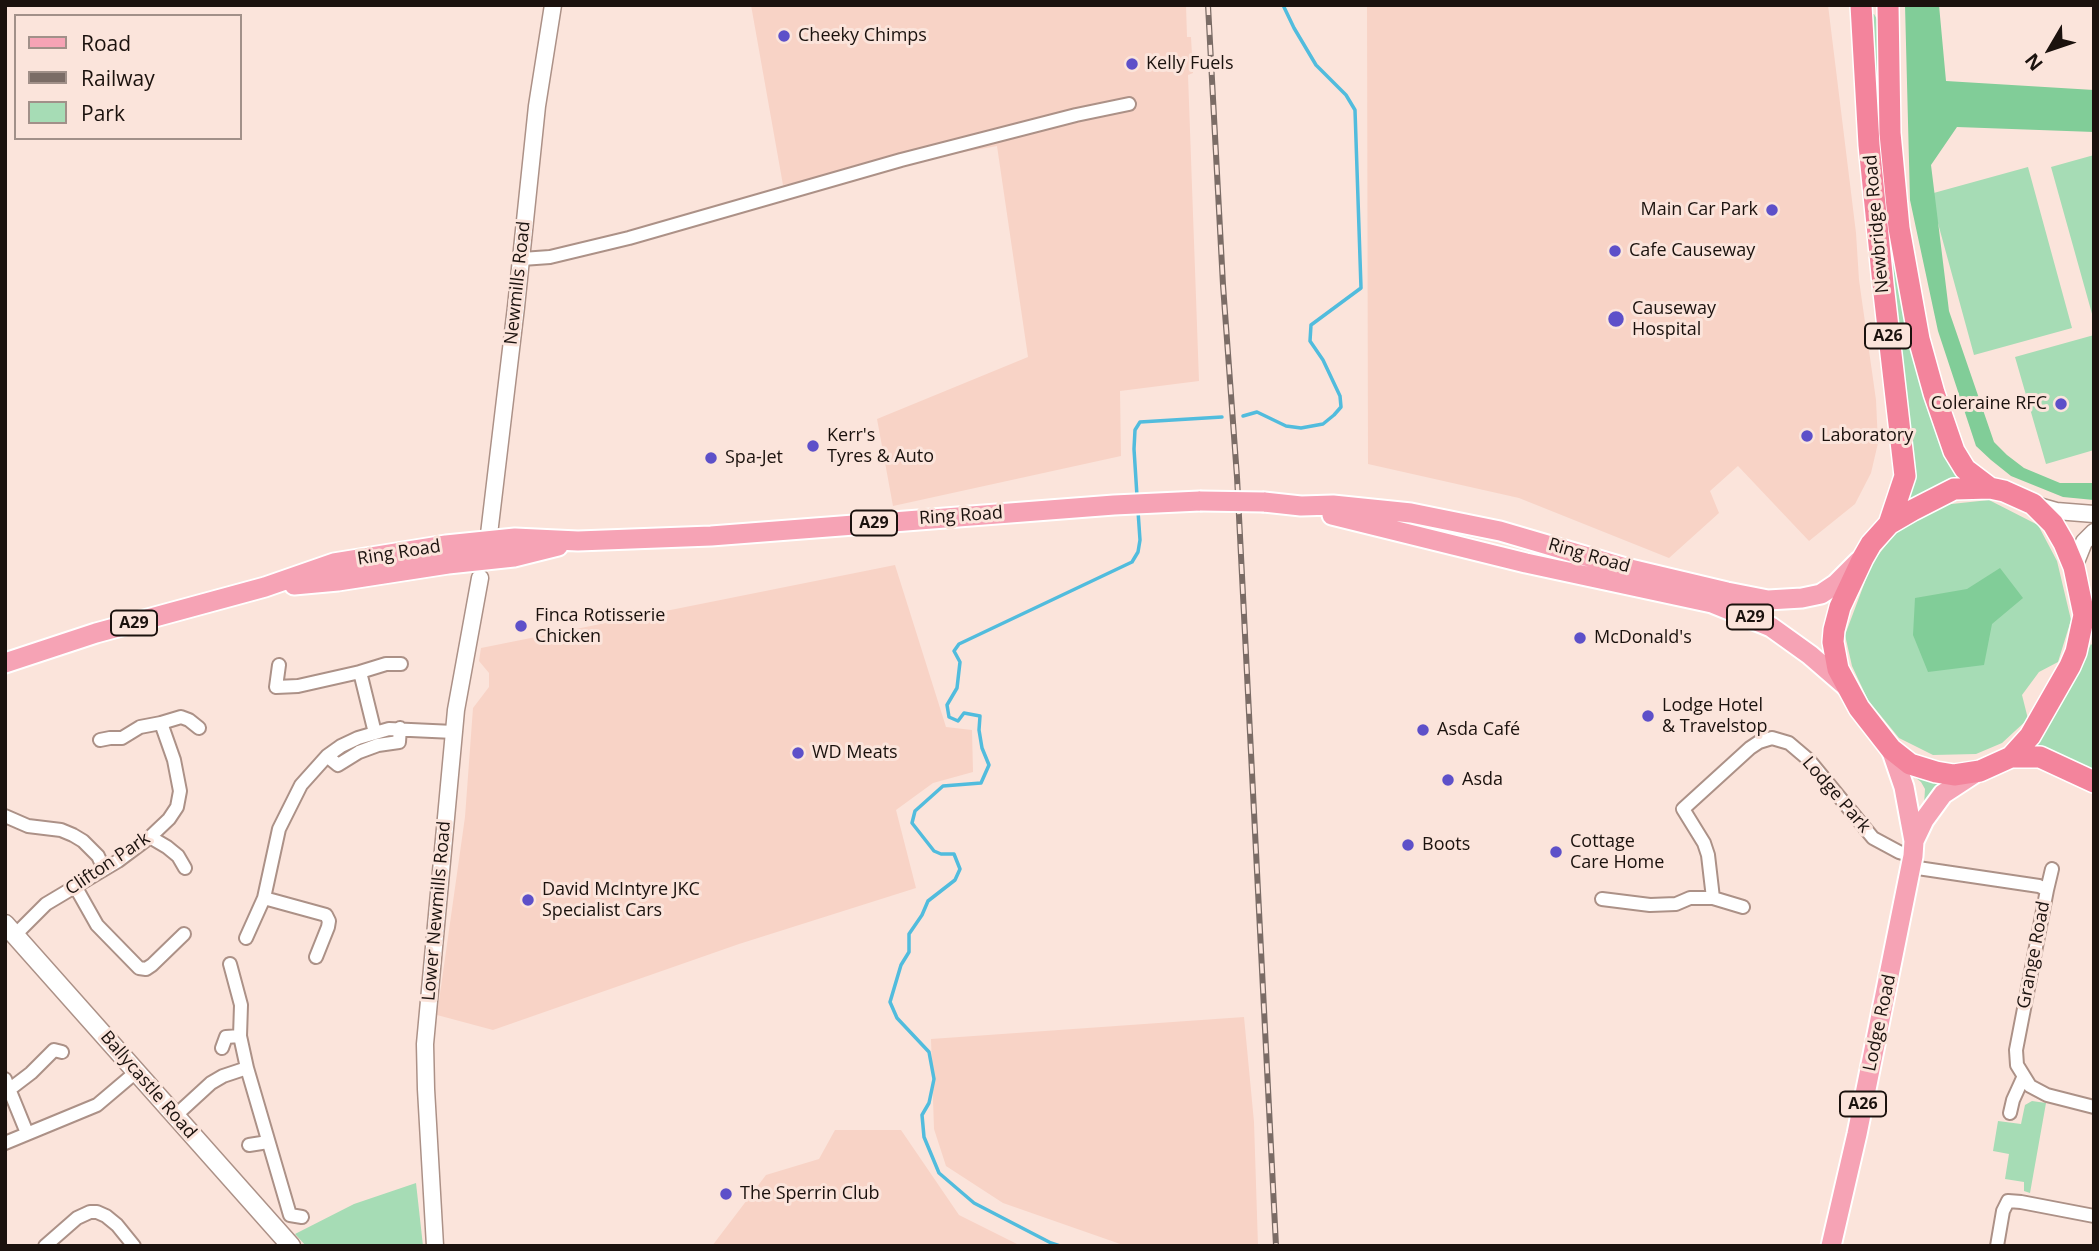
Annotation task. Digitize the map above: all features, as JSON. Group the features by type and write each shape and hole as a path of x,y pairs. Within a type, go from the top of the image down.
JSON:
{"highway":[{"name":"Newbridge Road","path":"1861,5 1871,159 1905,476 1889,524"},
{"name":"Newbridge Road","path":"1888,5 1890,133 1899,228 1919,339 1954,451 1965,469 1990,488"},
{"name":"A29","path":"1990,488 2004,491 2033,505 2053,524 2074,567 2089,623 2070,666 2030,736 2011,757 1980,771 1954,775 1910,764 1891,749 1859,708 1838,669 1834,654 1834,630 1840,607 1871,544 1889,524 1954,489 1990,488"},
{"name":"A29","path":"2011,757 2040,757 2094,782"}],"main road":[{"name":"Ring Road","path":"5,663 96,633 265,587 334,563 446,545 485,560 515,538 578,541 724,535 1147,502 1264,502 1301,506 1333,505 1411,513 1481,526 1626,568 1768,600 1821,594 1836,584 1863,558"},
{"path":"1333,505 1491,541"},
{"name":"Ring Road","path":"1301,506 1526,563 1712,603 1771,626 1810,655 1847,688"},
{"name":"Lodge Road","path":"1891,749 1903,784 1913,855"},
{"name":"Lodge Road","path":"1831,1246 1857,1134 1913,855 1929,812 1943,794 1980,771"},
{"name":"Ballycastle Road","path":"10,929 292,1246"}],"street":[{"name":"Newmills Road","path":"485,560 522,259 537,106 553,5"},
{"path":"522,259 550,257 629,238 901,160 1129,104"},
{"path":"2033,505 2094,514"},
{"path":"2074,567 2084,542 2094,532"},
{"name":"Lower Newmills Road","path":"435,1246 425,1044 456,710 485,560"},
{"path":"279,665 276,687 298,686 386,664 401,664"},
{"path":"360,672 375,733"},
{"path":"100,740 122,738 140,727 181,717 199,728"},
{"name":"Clifton Park","path":"10,929 150,837 174,813 180,791 174,760 161,723"},
{"path":"327,756 338,765 359,752 378,745 399,742 400,728"},
{"path":"246,938 264,898 279,829 301,785 327,756 341,746 375,733 400,728 454,732"},
{"name":"Lodge Park","path":"1713,898 1708,855 1701,837 1683,809 1740,757 1759,742 1772,738 1789,743 1809,760 1873,838 1899,852 1913,855"},
{"path":"5,816 28,826 61,830 73,835 98,856 104,869"},
{"path":"150,837 178,856 185,868"},
{"name":"Grange Road","path":"1913,855 2047,890 2016,1050 2017,1065 2023,1078"},
{"path":"2047,890 2052,869"},
{"path":"75,886 97,925 139,968 146,969 152,965 184,934"},
{"path":"264,898 327,915 328,927 316,957"},
{"path":"1602,900 1650,905 1676,904 1690,898 1713,898 1743,907"},
{"path":"230,964 241,1005 240,1036 268,1142 290,1215 302,1217"},
{"path":"222,1048 226,1037 240,1036"},
{"path":"27,1133 8,1084 31,1073 54,1050 62,1052"},
{"path":"176,1116 211,1083 247,1068"},
{"path":"5,1143 97,1105 136,1072"},
{"path":"2010,1113 2012,1100 2023,1078 2030,1086 2047,1095 2094,1107"},
{"path":"249,1145 268,1142"},
{"path":"1997,1246 2003,1211 2009,1195 2021,1202 2094,1216"},
{"path":"45,1246 77,1218 90,1212 103,1213 134,1246"}],"shaded area":[{"path":"751,5 1186,5 1187,37 1191,37 1193,73 1188,75 1199,381 1120,391 1121,456 893,506 877,419 1028,357 997,146 783,185"},
{"name":"Causeway Hospital","path":"1367,5 1828,5 1856,233 1859,280 1876,400 1878,443 1871,473 1855,504 1809,541 1738,466 1710,491 1719,513 1669,558 1519,498 1368,464"},
{"path":"895,565 946,727 972,730 973,772 933,783 896,810 916,888 739,944 493,1030 437,1015 465,817 473,708 489,687 489,673 479,661 481,648"},
{"path":"1244,1017 1254,1122 1258,1246 1126,1246 1003,1203 946,1166 934,1129 931,1039"},
{"path":"835,1130 901,1130 959,1215 1021,1246 712,1246 766,1175 819,1159"}],"green space":[{"path":"1905,5 1939,5 1946,81 2094,90 2094,132 1957,127 1931,165 1949,311 1994,442 2024,468 2060,483 2094,483 2094,500 2063,497 2011,476 1976,446 1938,331 1910,200"},
{"path":"1867,14 1874,14 1878,21 1885,163 1962,480 1906,503 1911,489"},
{"path":"2094,155 2094,321 2051,167"},
{"path":"2028,167 2072,328 1974,355 1930,194"},
{"name":"Coleraine RFC","path":"2094,335 2094,450 2046,464 2015,357"},
{"path":"1989,500 2038,525 2057,561 2071,620 2058,662 2039,672 2022,695 2028,719 2002,743 1976,754 1933,755 1899,738 1868,700 1852,666 1845,635 1872,563 1897,531 1942,505"},
{"path":"2000,568 2023,598 1992,624 1984,665 1928,672 1913,635 1915,598 1967,589"},
{"path":"2091,644 2094,647 2094,770 2057,753 2035,748 2065,697"},
{"path":"1912,775 1940,784 1924,805 1925,789"},
{"path":"2032,1101 2046,1103 2030,1193 2024,1191 2024,1182 2005,1179 2009,1154 1993,1151 1998,1121 2021,1124 2025,1105"},
{"path":"416,1183 423,1246 306,1246 295,1234 354,1204"}],"waterway":[{"path":"1243,416 1257,412 1286,426 1301,428 1323,424 1334,415 1341,407 1340,396 1323,360 1310,341 1311,325 1361,288 1355,110 1346,95 1316,65 1283,5"},
{"path":"1137,496 1134,449 1135,430 1140,422 1222,417"},
{"path":"1060,1246 974,1203 939,1173 924,1137 922,1115 929,1103 934,1079 929,1052 897,1018 890,1002 901,965 909,952 909,934 928,901 955,880 960,869 954,854 934,851 912,823 915,811 943,786 981,783 989,765 982,748 980,716 964,713 958,721 949,717 947,705 957,688 960,662 954,651 959,644 1132,562 1138,552 1140,540 1138,511"}],"railway":[{"path":"1208,5 1223,285 1237,477 1276,1246"}],"place":[{"name":"Cheeky Chimps","path":"784,36"},
{"name":"Kelly Fuels","path":"1132,64"},
{"name":"Main Car Park","path":"1772,210"},
{"name":"Cafe Causeway","path":"1615,251"},
{"name":"Causeway Hospital","path":"1616,319"},
{"name":"Coleraine RFC","path":"2061,404"},
{"name":"Laboratory","path":"1807,436"},
{"name":"Kerr's Tyres & Auto","path":"813,446"},
{"name":"Spa-Jet","path":"711,458"},
{"name":"Finca Rotisserie Chicken","path":"521,626"},
{"name":"McDonald's","path":"1580,638"},
{"name":"Lodge Hotel & Travelstop","path":"1648,716"},
{"name":"Asda Café","path":"1423,730"},
{"name":"WD Meats","path":"798,753"},
{"name":"Asda","path":"1448,780"},
{"name":"Boots","path":"1408,845"},
{"name":"Cottage Care Home","path":"1556,852"},
{"name":"David McIntyre JKC Specialist Cars","path":"528,900"},
{"name":"The Sperrin Club","path":"726,1194"}]}
